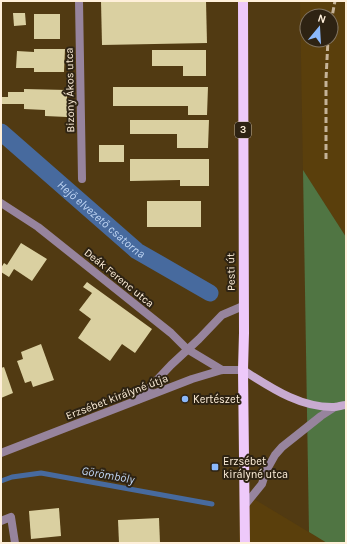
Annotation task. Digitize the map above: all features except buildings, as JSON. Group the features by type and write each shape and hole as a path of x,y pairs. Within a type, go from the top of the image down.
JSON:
{"main road":[{"name":"Pesti út","path":"243,1 243,370 246,543"}],"street":[{"name":"Bizony Ákos utca","path":"79,1 82,179"},
{"name":"Deák Ferenc utca","path":"1,203 38,227 171,333 187,349 222,370"},
{"path":"136,401 222,315 243,306"},
{"name":"Erzsébet királyné útja","path":"1,453 180,384 222,370 243,370"},
{"path":"243,370 271,387 302,402 316,406 335,407"},
{"path":"245,505 262,484 266,471 278,451 321,416 335,407 346,404"},
{"path":"1,521 11,517 15,543"}],"shaded area":[{"path":"300,1 346,1 346,237 303,170 301,48 339,48 339,8 300,8"},
{"path":"239,490 327,543 239,543"}],"green space":[{"path":"303,170 346,237 346,543 327,543 309,532"}],"waterway":[{"name":"Hejő elvezető csatorna","path":"1,132 137,251 210,293"},
{"name":"Görömböly","path":"1,481 12,477 41,473 212,504"}],"railway":[{"path":"334,8 335,1"},
{"path":"326,159 328,48"}],"place":[{"name":"Kertészet","path":"185,399"},
{"name":"Erzsébet királyné utca","path":"215,467"}]}
